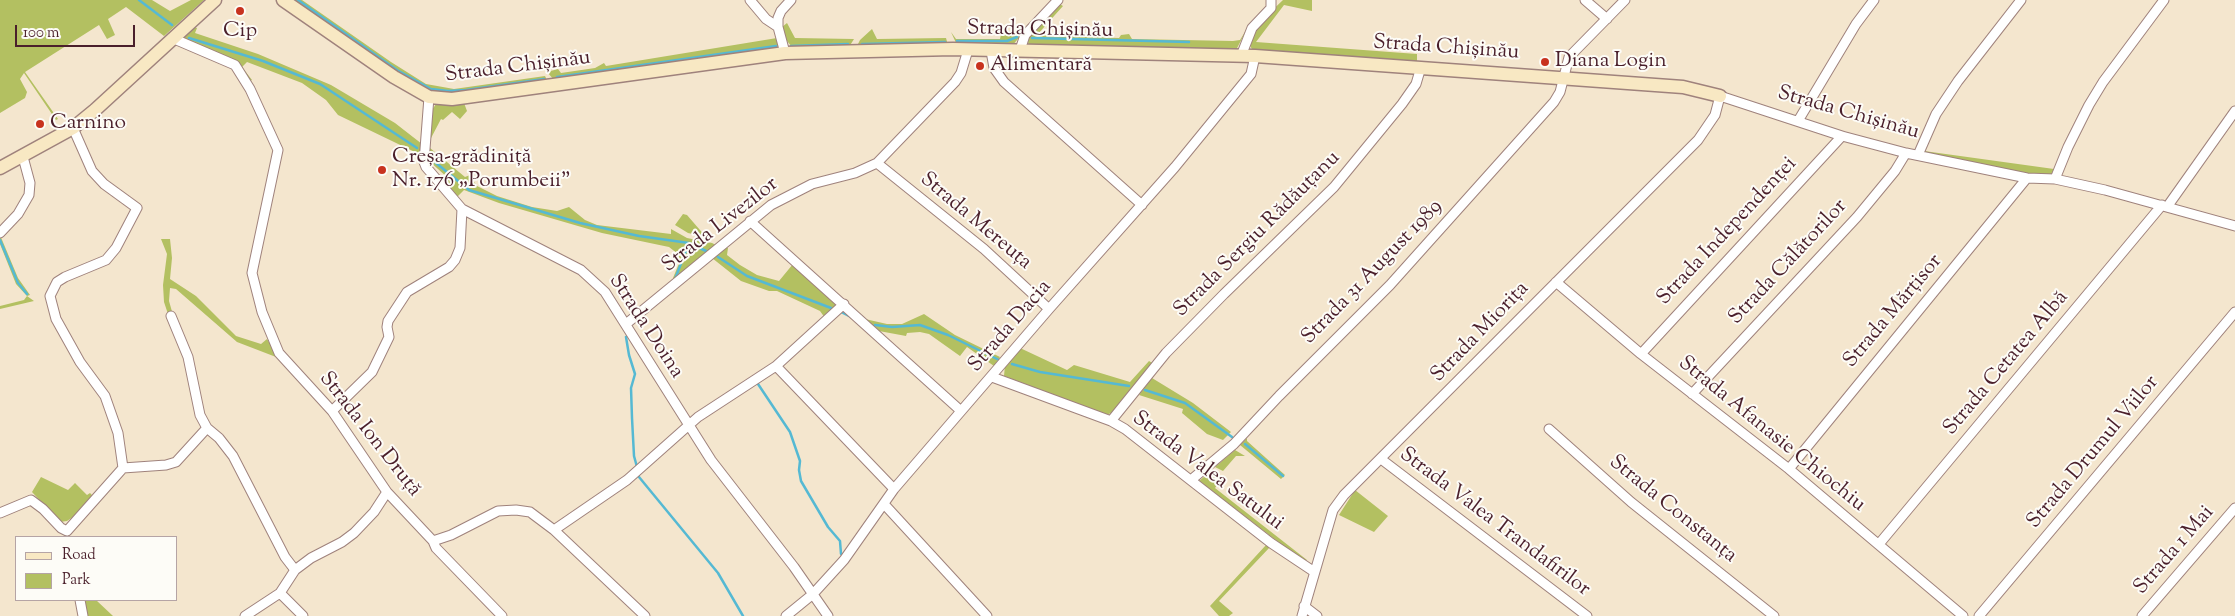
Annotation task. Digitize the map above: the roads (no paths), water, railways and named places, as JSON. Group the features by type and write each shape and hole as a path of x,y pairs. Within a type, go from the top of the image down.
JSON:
{"street":[{"path":"0,168 23,157 72,128 95,110 215,0"},
{"name":"Strada Chișinău","path":"283,0 394,76 429,97 452,100 785,53 852,50 1020,50 1255,56 1421,67 1683,87 1720,96 1842,136 1918,155 2027,178 2055,179 2105,190 2235,226"},
{"path":"750,0 766,19 778,27"},
{"path":"785,53 778,27 778,18 781,11 791,0"},
{"path":"1020,50 1025,35 1058,0"},
{"path":"1240,56 1252,28 1271,8 1271,0"},
{"path":"1586,0 1607,18"},
{"name":"Strada 31 August 1989","path":"1191,480 1234,444 1390,285 1554,102 1560,92 1569,57 1625,0"},
{"path":"1798,121 1856,24 1874,0"},
{"path":"1918,155 1936,114 1980,51 2021,0"},
{"path":"2055,179 2088,105 2164,0"},
{"name":"Strada Ion Druță","path":"172,38 235,65 250,89 278,150 252,273 254,286 272,339 279,353 332,411 387,492 433,541 436,548 502,616"},
{"name":"Strada Livezilor","path":"626,324 771,205 812,184 855,173 877,163 955,82 961,73 968,50"},
{"path":"991,51 994,68 998,76 1142,204"},
{"name":"Strada Dacia","path":"786,616 813,594 844,560 894,489 1232,98 1253,69 1255,56"},
{"name":"Strada Sergiu Rădăuțanu","path":"1111,421 1166,354 1224,294 1334,188 1402,104 1416,84 1421,67"},
{"name":"Strada Miorița","path":"1302,616 1333,510 1344,495 1698,140 1715,115 1720,96"},
{"name":"Strada Doina","path":"429,97 424,162 426,167 462,209 581,270 606,292 711,460 743,500 828,616"},
{"name":"Strada Cetatea Albă","path":"1879,544 2165,206 2235,111"},
{"path":"72,128 92,171 104,184 137,208 116,248 106,260 57,282 50,296 56,319 80,362 105,396 118,433 124,468"},
{"name":"Strada Independenței","path":"1641,354 1842,136"},
{"name":"Strada Călătorilor","path":"1692,394 1857,217 1895,171 1906,152"},
{"path":"0,233 18,214 29,195 30,183 23,157"},
{"name":"Strada Mereuța","path":"877,163 984,249 1049,309"},
{"name":"Strada Mărțisor","path":"1789,468 2027,178"},
{"path":"332,411 372,372 390,337 387,327 388,321 407,292 449,267 455,260 460,248 462,209"},
{"path":"750,221 962,411"},
{"name":"Strada Afanasie Chiochiu","path":"1556,282 1641,354 1789,468 1963,616"},
{"path":"554,530 627,480 698,417 776,366 844,304"},
{"name":"Strada Drumul Viilor","path":"1979,616 2235,312"},
{"path":"171,316 188,357 200,415 207,428 219,438 233,456 285,556 296,570"},
{"path":"776,366 894,489"},
{"name":"Strada Valea Satului","path":"992,377 1111,421 1125,429 1270,543 1314,571"},
{"path":"0,513 31,500 39,505 68,534 124,468 159,466 176,462 207,428"},
{"name":"Strada Constanța","path":"1549,429 1631,502 1774,616"},
{"name":"Strada Valea Trandafirilor","path":"1381,459 1587,616"},
{"path":"245,616 280,592 296,570 310,558 342,542 354,533 374,512 387,492"},
{"path":"884,504 987,616"},
{"name":"Strada 1 Mai","path":"2142,616 2235,508"},
{"path":"433,541 451,535 498,511 516,510 530,512 554,530 645,616"},
{"path":"280,592 303,616"},
{"path":"80,601 83,616"},
{"path":"1304,606 1317,616"}],"waterway":[{"path":"139,0 172,25"},
{"path":"298,0 397,70 431,89 448,91 466,90 544,79"},
{"path":"957,41 1007,41 1017,37"},
{"path":"189,38 263,61 320,84 417,148"},
{"path":"1032,38 1189,42"},
{"path":"862,44 945,42"},
{"path":"791,46 848,44"},
{"path":"557,77 776,46"},
{"path":"430,158 469,190 580,223 639,236 689,243 706,251"},
{"path":"0,240 18,283 27,294"},
{"path":"675,279 689,243"},
{"path":"718,257 747,276 831,308"},
{"path":"841,312 851,317"},
{"path":"875,325 892,327 920,325 948,335 999,360"},
{"path":"626,337 635,374 631,388 634,456 637,467"},
{"path":"1012,364 1040,372 1129,386"},
{"path":"758,384 790,432 800,461 801,481 828,527 840,541 841,554"},
{"path":"1145,390 1185,403 1232,437"},
{"path":"1245,444 1283,476"},
{"path":"639,477 718,573 743,616"}],"place":[{"name":"Cip","path":"240,11"},
{"name":"Diana Login","path":"1545,62"},
{"name":"Alimentară","path":"980,66"},
{"name":"Carnino","path":"40,124"},
{"name":"Creşa-grădiniţă Nr. 176 „Porumbeii”","path":"382,170"}]}
